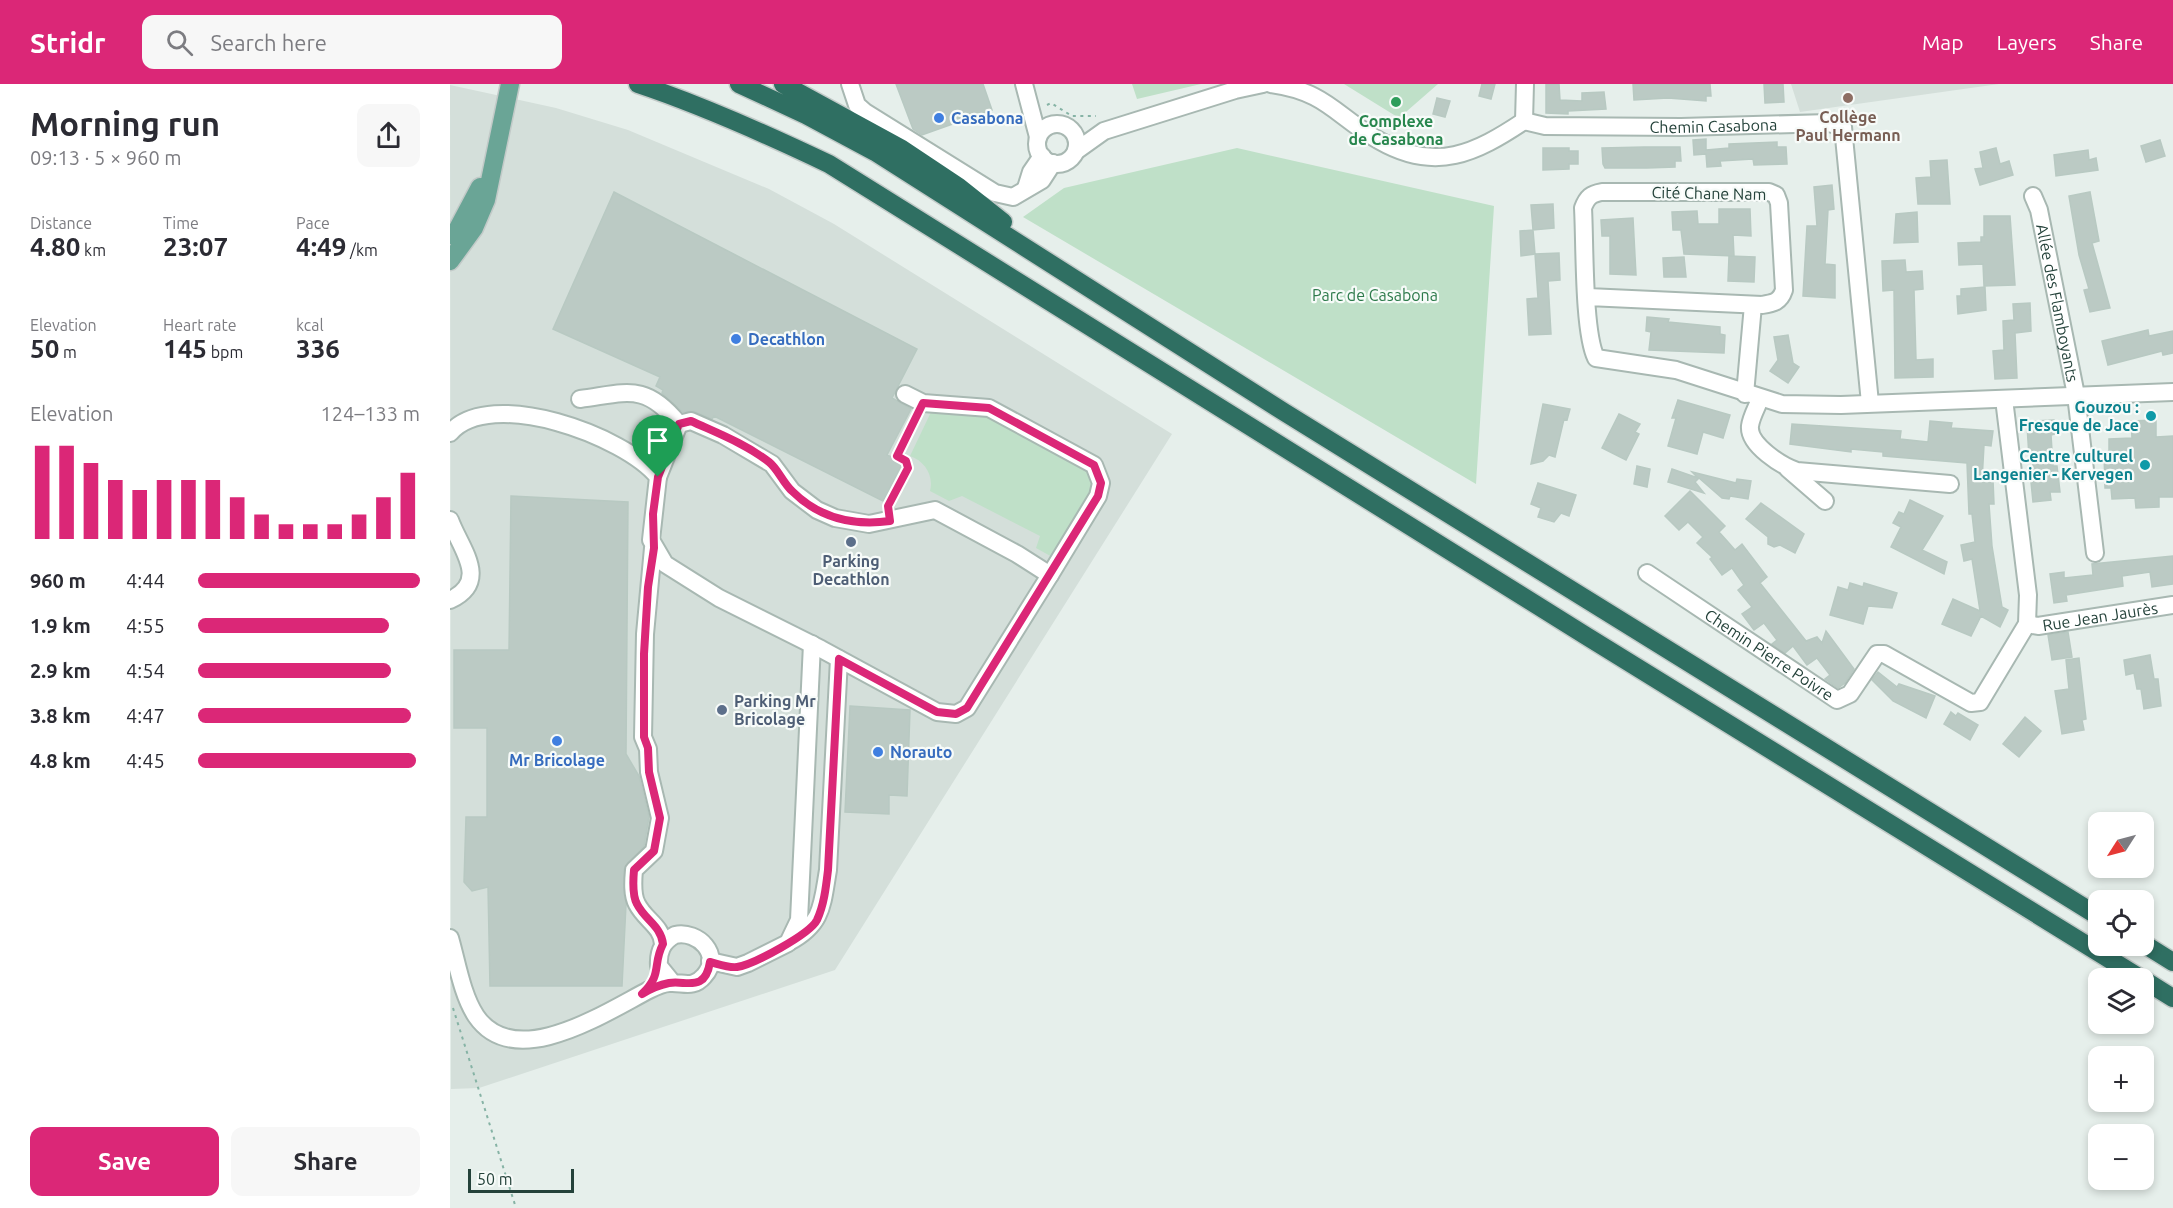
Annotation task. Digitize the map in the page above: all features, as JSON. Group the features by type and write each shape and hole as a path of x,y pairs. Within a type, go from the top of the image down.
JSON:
{"highway":[{"path":"638,84 680,98 754,128 829,164 1488,576 1624,656 1776,755 2124,968"},
{"path":"739,84 806,115 875,152 1084,287 2088,910"},
{"path":"783,84 902,148 959,187 1084,287"},
{"path":"2154,950 2173,962"},
{"path":"2154,986 2173,998"}],"main road":[{"path":"450,261 466,241 481,213 491,182 493,158 510,84"},
{"path":"450,243 493,158"}],"street":[{"path":"849,84 857,105 865,112 995,193 1012,197 1026,188 1031,172 1047,160 1067,161 1076,151 1104,131"},
{"path":"1024,84 1038,136 1037,143 1047,160"},
{"path":"1031,84 1042,108 1054,124"},
{"path":"1038,136 1042,130 1054,124 1060,124 1072,131 1104,131 1235,90 1263,84"},
{"path":"1271,84 1311,93 1380,141 1417,156 1440,158 1462,155 1482,148 1524,121 1525,84"},
{"name":"Chemin Casabona","path":"1524,121 1545,126 1681,127 1829,123 1843,127 1870,403"},
{"path":"1072,131 1077,144 1076,151"},
{"name":"Cité Chane Nam","path":"1588,297 1753,305 1774,303 1781,298 1784,290 1779,203 1776,195 1769,192 1593,194 1586,199 1583,208 1588,297 1591,347 1596,358 1676,370 1782,404 2004,399 2173,392"},
{"name":"Allée des Flamboyants","path":"2033,196 2039,210 2076,395 2095,553"},
{"path":"1753,305 1750,427 1753,437 1825,501"},
{"path":"580,399 616,392 638,394 656,400 679,424"},
{"path":"654,548 665,564 675,572 777,629 812,644 937,712 956,714 967,708 1098,496 1101,483 1094,465 989,408 923,403 906,394"},
{"name":"Chemin Pierre Poivre","path":"1647,573 1838,700 1850,694 1877,654 1884,654 1971,703 1980,702 2027,624 2028,594 2004,399"},
{"path":"450,433 460,422 489,416 553,421 583,430 612,444 651,468 658,477"},
{"path":"679,424 691,421 755,452 772,464 792,491 817,510 847,522 869,524 935,510 1017,554 1050,575"},
{"path":"672,982 662,972 659,929 644,916 635,902 633,883 634,870 654,851 660,818 649,772 648,748 644,737 645,630 654,548 652,523 658,477 679,424"},
{"path":"1785,467 1797,471 1950,484"},
{"path":"450,520 456,538 467,553 471,573 467,588 450,600"},
{"name":"Rue Jean Jaurès","path":"2027,624 2038,626 2173,604"},
{"path":"788,943 799,920 812,644"},
{"path":"710,962 737,967 788,943 816,923 823,904 828,870 839,659"},
{"path":"450,938 476,1016 487,1027 505,1036 536,1041 595,1019 642,994 672,982 689,985 697,982 708,970 710,962 705,944 696,936 682,933 675,935 661,952 658,972 652,985 642,994"}],"path":[{"path":"1042,108 1051,103 1072,116 1096,116"},
{"path":"890,521 888,506 908,468 906,461 897,456 923,403"},
{"path":"450,998 516,1208"}],"shaded area":[{"name":"Collège Paul Hermann","path":"1791,84 1999,84 1800,112"},
{"path":"450,85 556,108 628,130 769,189 834,224 1172,434 835,970 479,1088 451,1089"}],"green space":[{"path":"1132,84 1201,84 1137,99"},
{"name":"Complexe de Casabona","path":"1344,84 1438,84 1399,118"},
{"name":"Parc de Casabona","path":"1237,148 1494,206 1476,484 1023,217 1064,188"},
{"path":"932,410 966,416 978,412 995,414 1103,480 1054,558 1036,548 1040,536 962,496 949,501 930,491 931,480 927,470 920,461 910,456"}],"building":[{"name":"Casabona","path":"896,84 983,84 992,110 922,135 913,129"},
{"path":"1482,84 1495,84 1491,99 1479,96"},
{"path":"1546,84 1559,84 1560,100 1582,101 1582,93 1604,92 1606,109 1568,111 1568,114 1546,113"},
{"path":"1633,84 1710,84 1711,96 1706,96 1706,101 1668,98 1634,100"},
{"path":"1764,84 1783,84 1784,102 1765,103"},
{"path":"1437,98 1450,101 1445,117 1433,114"},
{"path":"1706,139 1706,150 1729,148 1729,144 1777,142 1777,147 1786,147 1787,164 1754,165 1753,159 1720,161 1721,166 1707,167 1706,154 1694,155 1693,140"},
{"path":"2160,140 2165,156 2146,162 2141,146"},
{"path":"1680,147 1681,161 1675,161 1675,167 1605,168 1603,164 1602,148"},
{"path":"1543,148 1569,148 1569,151 1578,151 1578,164 1569,164 1569,169 1543,170"},
{"path":"1996,148 2000,164 2009,161 2013,175 1980,185 1975,169 1983,168 1980,152"},
{"path":"2088,150 2089,160 2096,158 2098,170 2056,176 2054,155"},
{"path":"1947,160 1950,204 1918,204 1916,178 1931,177 1930,161"},
{"path":"1832,185 1834,209 1828,210 1825,264 1835,265 1835,298 1803,296 1807,226 1817,226 1814,187"},
{"name":"Decathlon","path":"614,192 917,349 892,398 911,409 887,455 903,462 883,501 714,416 712,419 694,411 683,412 662,393 663,390 656,386 660,377 553,329"},
{"path":"2090,192 2099,241 2092,243 2110,308 2090,312 2084,290 2089,289 2079,255 2069,196"},
{"path":"1553,204 1554,228 1533,230 1531,205"},
{"path":"1719,209 1750,209 1751,236 1733,235 1734,256 1684,254 1681,230 1673,230 1672,212 1697,211 1698,224 1719,224"},
{"path":"1917,212 1918,242 1894,243 1896,214"},
{"path":"1984,216 2010,216 2015,285 1984,286 1983,264 1959,265 1958,243 1981,242 1981,237 1984,237"},
{"path":"1633,218 1636,275 1610,274 1610,236 1602,236 1601,220"},
{"path":"1533,230 1535,254 1521,256 1520,231"},
{"path":"1559,253 1560,280 1548,281 1551,334 1529,335 1527,299 1538,298 1535,254"},
{"path":"1729,256 1755,257 1754,282 1728,281"},
{"path":"1684,257 1686,277 1664,277 1663,258"},
{"path":"1905,260 1906,272 1922,271 1923,289 1914,290 1916,360 1933,359 1933,377 1895,378 1894,290 1883,291 1882,261"},
{"path":"1985,287 1986,310 1958,314 1957,296 1961,296 1961,289"},
{"path":"2030,303 2031,331 2015,333 2017,378 1995,379 1993,351 2004,350 2003,321 2014,320 2013,304"},
{"path":"1647,317 1669,319 1668,322 1720,327 1720,334 1725,335 1724,353 1649,350 1651,332 1646,331"},
{"path":"2148,330 2149,336 2173,331 2173,353 2163,355 2162,351 2108,365 2102,341"},
{"path":"1788,335 1793,363 1799,367 1788,383 1770,371 1778,360 1774,337"},
{"path":"1678,400 1730,415 1723,438 1703,432 1697,454 1668,446 1676,418 1672,418"},
{"path":"1543,404 1570,409 1567,420 1564,419 1555,457 1549,455 1543,461 1531,464"},
{"path":"1619,414 1640,424 1635,432 1639,434 1626,460 1602,448"},
{"path":"2054,420 2055,434 2051,435 2053,466 2057,466 2060,492 2050,492 2051,500 2033,502 2031,482 2035,481 2032,457 2029,457 2027,425 2035,424 2034,421"},
{"path":"2156,420 2156,437 2173,436 2173,497 2159,497 2159,507 2136,508 2135,498 2112,499 2111,488 2105,488 2104,453 2109,452 2109,439 2132,438 2131,421"},
{"path":"1930,421 1952,423 1951,428 1993,431 1991,446 1984,445 1982,481 1993,480 1994,504 1989,504 1992,546 2002,607 2008,610 2000,627 1981,616 1971,636 1942,624 1953,599 1980,611 1972,559 1964,561 1961,545 1975,542 1972,514 1969,514 1967,463 1883,456 1883,452 1851,449 1851,452 1790,444 1792,424 1901,431 1900,439 1928,442"},
{"path":"1637,466 1650,469 1647,487 1634,484"},
{"path":"1672,469 1698,478 1692,472 1736,483 1737,479 1751,481 1748,499 1730,496 1729,499 1722,498 1699,478 1695,482 1704,493 1668,482"},
{"path":"1538,483 1576,495 1569,516 1561,513 1554,522 1538,517 1541,508 1531,504"},
{"path":"1690,491 1725,526 1719,532 1735,550 1742,544 1767,577 1760,583 1806,641 1817,637 1822,643 1826,631 1854,669 1845,683 1838,688 1825,679 1830,675 1817,658 1807,665 1793,646 1785,653 1772,644 1777,640 1764,623 1754,630 1742,614 1752,607 1738,590 1744,585 1732,568 1722,575 1710,559 1712,557 1697,543 1703,537 1688,522 1679,530 1665,516"},
{"name":"Mr Bricolage","path":"511,496 628,502 626,754 639,776 649,817 644,846 624,869 626,904 622,986 490,986 488,887 472,891 464,882 466,817 487,817 487,728 454,728 454,650 509,650"},
{"path":"1910,500 1943,516 1922,550 1947,562 1944,574 1891,547 1901,527 1893,523 1899,512 1904,514"},
{"path":"1761,503 1804,534 1795,553 1780,545 1774,547 1768,544 1768,537 1746,519"},
{"path":"2173,556 2173,584 2152,587 2150,572 2122,576 2123,586 2066,595 2067,601 2054,603 2050,574 2064,572 2064,578 2093,575 2092,564"},
{"path":"1850,583 1863,587 1864,583 1897,593 1892,608 1868,606 1863,624 1830,615 1838,587 1848,590"},
{"path":"2068,632 2072,657 2052,660 2048,635"},
{"path":"2150,655 2154,679 2158,679 2161,706 2144,709 2141,689 2137,689 2134,673 2126,675 2124,660"},
{"path":"2079,658 2086,719 2082,720 2084,730 2062,734 2055,691 2069,689 2066,660"},
{"path":"1878,672 1897,687 1899,684 1935,696 1926,718 1893,701 1872,680"},
{"name":"Norauto","path":"850,706 910,710 907,796 889,795 889,814 845,812"},
{"path":"1951,712 1956,716 1958,713 1978,725 1970,740 1944,724"},
{"path":"2025,717 2041,731 2019,757 2003,744"}],"place":[{"name":"Collège Paul Hermann","path":"1848,98"},
{"name":"Complexe de Casabona","path":"1396,102"},
{"name":"Casabona","path":"939,118"},
{"name":"Decathlon","path":"736,339"},
{"name":"Gouzou : Fresque de Jace","path":"2151,416"},
{"name":"Centre culturel Langenier - Kervegen","path":"2145,465"},
{"name":"Parking Decathlon","path":"851,542"},
{"name":"Parking Mr Bricolage","path":"722,710"},
{"name":"Mr Bricolage","path":"557,741"},
{"name":"Norauto","path":"878,752"}],"route":[{"path":"923,403 945,407 989,408 1094,465 1101,483 1098,496 967,708 956,714 937,712 839,659 828,870 823,904 816,923 802,935 748,963 737,967 710,962 704,977 697,982 680,985 672,982 651,988 642,994 652,985 658,972 663,944 659,929 644,916 635,902 633,883 634,870 654,851 660,818 649,772 648,748 644,737 645,630 654,548 651,540 658,477 679,424 691,421 723,435 772,464 792,491 817,510 847,522 869,524 890,521 888,506 908,468 906,461 897,456 923,403"}]}
